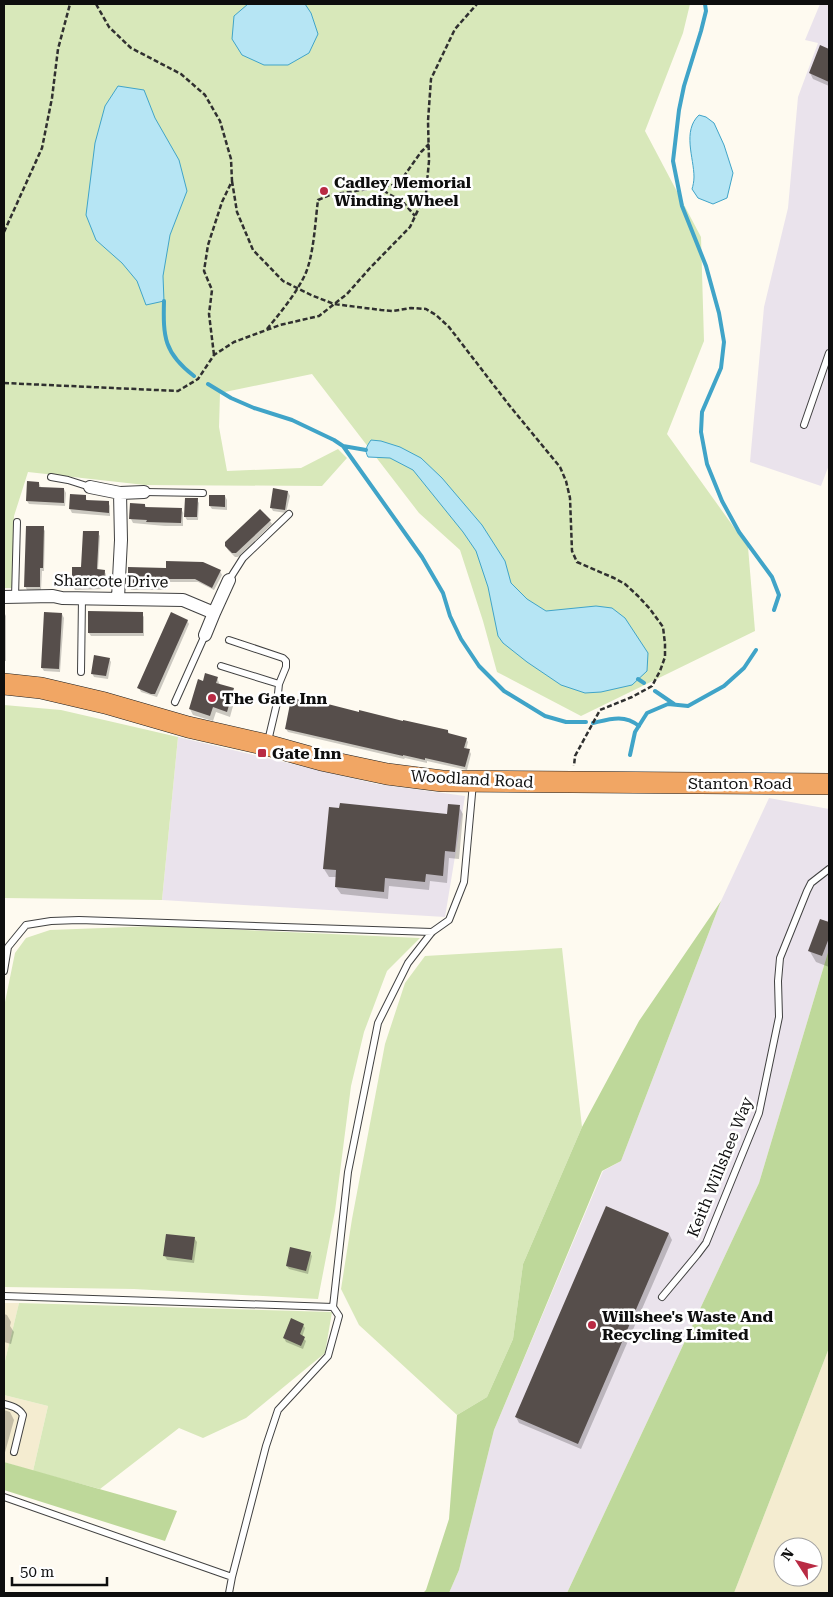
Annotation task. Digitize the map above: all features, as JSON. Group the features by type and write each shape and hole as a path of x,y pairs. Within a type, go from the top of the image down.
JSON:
{"highway":[{"name":"Woodland Road","path":"4,684 41,688 105,703 188,727 268,745 321,760 387,774 442,781 651,783"},
{"name":"Stanton Road","path":"651,783 742,782 829,784"}],"street":[{"path":"90,486 120,494 144,492"},
{"path":"118,598 121,540 120,494"},
{"path":"205,635 229,580"},
{"name":"Sharcote Drive","path":"9,597 53,596 62,598 183,600 214,613"}],"lane":[{"path":"804,425 829,353"},
{"path":"51,477 90,486"},
{"path":"144,492 203,493"},
{"path":"229,580 243,558 289,514"},
{"path":"9,597 17,522"},
{"path":"81,672 82,598"},
{"path":"175,702 205,635"},
{"path":"229,640 286,660 286,667 279,684 268,745"},
{"path":"221,666 279,684"},
{"path":"229,1593 266,1446 278,1410 328,1356 338,1316 333,1307 348,1172 378,1023 408,963 432,932 449,920 464,882 473,782"},
{"name":"Keith Willshee Way","path":"662,1297 706,1243 759,1113 779,1017 778,981 780,958 807,891 812,883 829,869"},
{"path":"4,971 8,947 26,925 51,921 79,920 432,932"},
{"path":"4,1296 333,1307"},
{"path":"4,1404 15,1408 23,1415 14,1452"},
{"path":"4,1497 232,1577"}],"path":[{"path":"4,232 42,148 52,98 58,49 70,4"},
{"path":"96,4 109,27 131,48 181,74 205,95 220,121 231,159 236,212 253,250 283,281 334,304 393,311 410,308 426,309 436,315 449,328 560,467 570,498 572,550 577,562 625,584 650,609 662,627 665,657 652,686 632,697 600,710 575,756 573,783"},
{"path":"4,383 178,391 198,379 214,355 234,342 280,325 319,316 347,294 410,227 426,193 429,161 428,121 431,79 455,28 477,4"},
{"path":"266,330 283,310 306,274 318,200 330,195 393,185 404,176 429,144"},
{"path":"214,355 209,314 212,290 204,271 208,245 222,202 232,181"},
{"path":"377,188 403,202 415,216"}],"shaded area":[{"path":"820,4 829,4 829,465 821,486 750,462 764,307 788,208 798,97 818,43 805,40"},
{"path":"178,737 377,784 465,796 445,917 162,900"},
{"path":"769,798 829,809 829,949 759,1183 567,1593 449,1593 459,1570 494,1430 603,1171 621,1161 721,901"},
{"path":"4,1303 19,1303 4,1365"},
{"path":"829,1348 829,1593 734,1593"},
{"path":"4,1395 48,1406 33,1471 4,1462"}],"green space":[{"path":"4,4 690,4 683,33 645,131 701,237 704,341 667,434 748,547 755,631 581,716 497,672 460,550 419,513 312,374 220,393 219,427 227,471 301,468 338,449 347,458 322,486 145,485 28,472 14,516 12,588 4,588"},
{"path":"4,705 61,710 178,737 162,900 4,898"},
{"path":"721,901 621,1161 602,1171 494,1430 459,1570 449,1593 423,1593 426,1590 449,1519 457,1415 487,1397 513,1339 523,1264 582,1127 639,1021"},
{"path":"156,926 420,938 387,971 364,1032 351,1086 335,1211 318,1299 134,1289 4,1287 4,1007 15,953 26,938 50,930"},
{"path":"562,948 582,1127 523,1264 513,1339 487,1397 457,1415 359,1325 341,1289 352,1219 385,1044 405,983 425,956"},
{"path":"829,949 829,1348 734,1593 567,1593 759,1183"},
{"path":"19,1303 332,1312 325,1353 246,1418 203,1438 179,1428 100,1489 33,1471 48,1406 4,1395 4,1365"},
{"path":"4,1462 177,1511 165,1541 4,1490"}],"water":[{"path":"248,4 305,4 311,13 318,34 309,53 288,65 264,65 242,55 232,39 234,16"},
{"path":"118,86 144,90 155,118 179,160 187,191 170,235 163,276 164,301 146,305 137,281 122,263 96,240 86,215 95,143 105,106"},
{"path":"699,115 706,117 714,123 724,145 733,173 727,198 713,204 698,198 692,189 694,170 690,137 694,121"},
{"path":"371,440 400,447 421,458 442,478 482,525 505,561 511,583 527,599 546,611 596,606 612,608 625,618 648,653 647,671 632,685 601,692 585,693 561,685 503,643 498,636 488,587 476,551 413,470 390,458 368,457 366,450"}],"building":[{"path":"820,45 829,49 829,82 809,73"},
{"path":"27,481 39,482 39,487 64,488 64,503 26,501"},
{"path":"273,488 288,491 285,510 270,508"},
{"path":"70,494 86,495 86,500 109,501 109,513 69,509"},
{"path":"209,495 225,495 225,507 209,506"},
{"path":"185,498 198,498 197,517 184,517"},
{"path":"130,503 145,504 145,507 182,508 181,523 146,522 147,520 129,519"},
{"path":"260,509 271,520 236,553 232,553 225,546 225,542"},
{"path":"26,526 44,526 43,568 40,568 40,587 24,587"},
{"path":"83,531 99,531 97,569 105,570 104,586 72,586 72,567 81,567"},
{"path":"166,561 203,562 221,570 212,588 195,579 164,579 164,587 128,587 128,567 166,568"},
{"path":"88,611 143,612 143,633 88,633"},
{"path":"44,612 62,613 59,669 41,668"},
{"path":"171,612 188,620 155,694 151,694 137,688"},
{"path":"94,655 110,658 106,676 91,674"},
{"name":"The Gate Inn","path":"205,673 218,677 216,683 234,688 227,712 213,707 210,716 189,709 198,679 203,681"},
{"path":"297,699 319,704 320,702 359,712 359,710 448,730 448,733 467,738 464,748 470,749 465,767 425,758 425,760 403,756 285,729 290,704 296,705"},
{"path":"340,803 447,814 448,804 460,805 455,852 445,851 443,876 426,874 425,882 385,878 384,892 335,887 336,870 323,869 329,807 339,808"},
{"path":"820,919 829,922 829,938 822,956 808,951"},
{"name":"Willshee's Waste And Recycling Limited","path":"606,1206 669,1233 578,1444 515,1417"},
{"path":"166,1234 195,1237 192,1260 163,1256"},
{"path":"290,1247 311,1252 306,1271 286,1266"},
{"path":"291,1318 304,1324 300,1334 305,1337 301,1346 283,1338"}],"waterway":[{"path":"705,4 706,11 679,110 673,161 682,206 706,266 719,313 724,342 721,368 702,412 701,432 707,464 722,501 739,532 772,577 779,595 774,610"},
{"path":"164,301 164,325 167,343 177,360 194,376"},
{"path":"208,384 231,398 254,408 292,420 343,446 422,557 443,593 450,616 461,639 479,666 504,691 545,716 566,722 586,722"},
{"path":"343,446 366,450"},
{"path":"630,755 635,732 647,713 668,704 688,706 724,686 744,668 756,650"},
{"path":"638,679 644,683"},
{"path":"655,691 674,704"},
{"path":"593,723 611,719 622,719 639,726"}],"place":[{"name":"Cadley Memorial Winding Wheel","path":"324,191"},
{"name":"The Gate Inn","path":"212,698"},
{"name":"Gate Inn","path":"262,753"},
{"name":"Willshee's Waste And Recycling Limited","path":"592,1325"}]}
